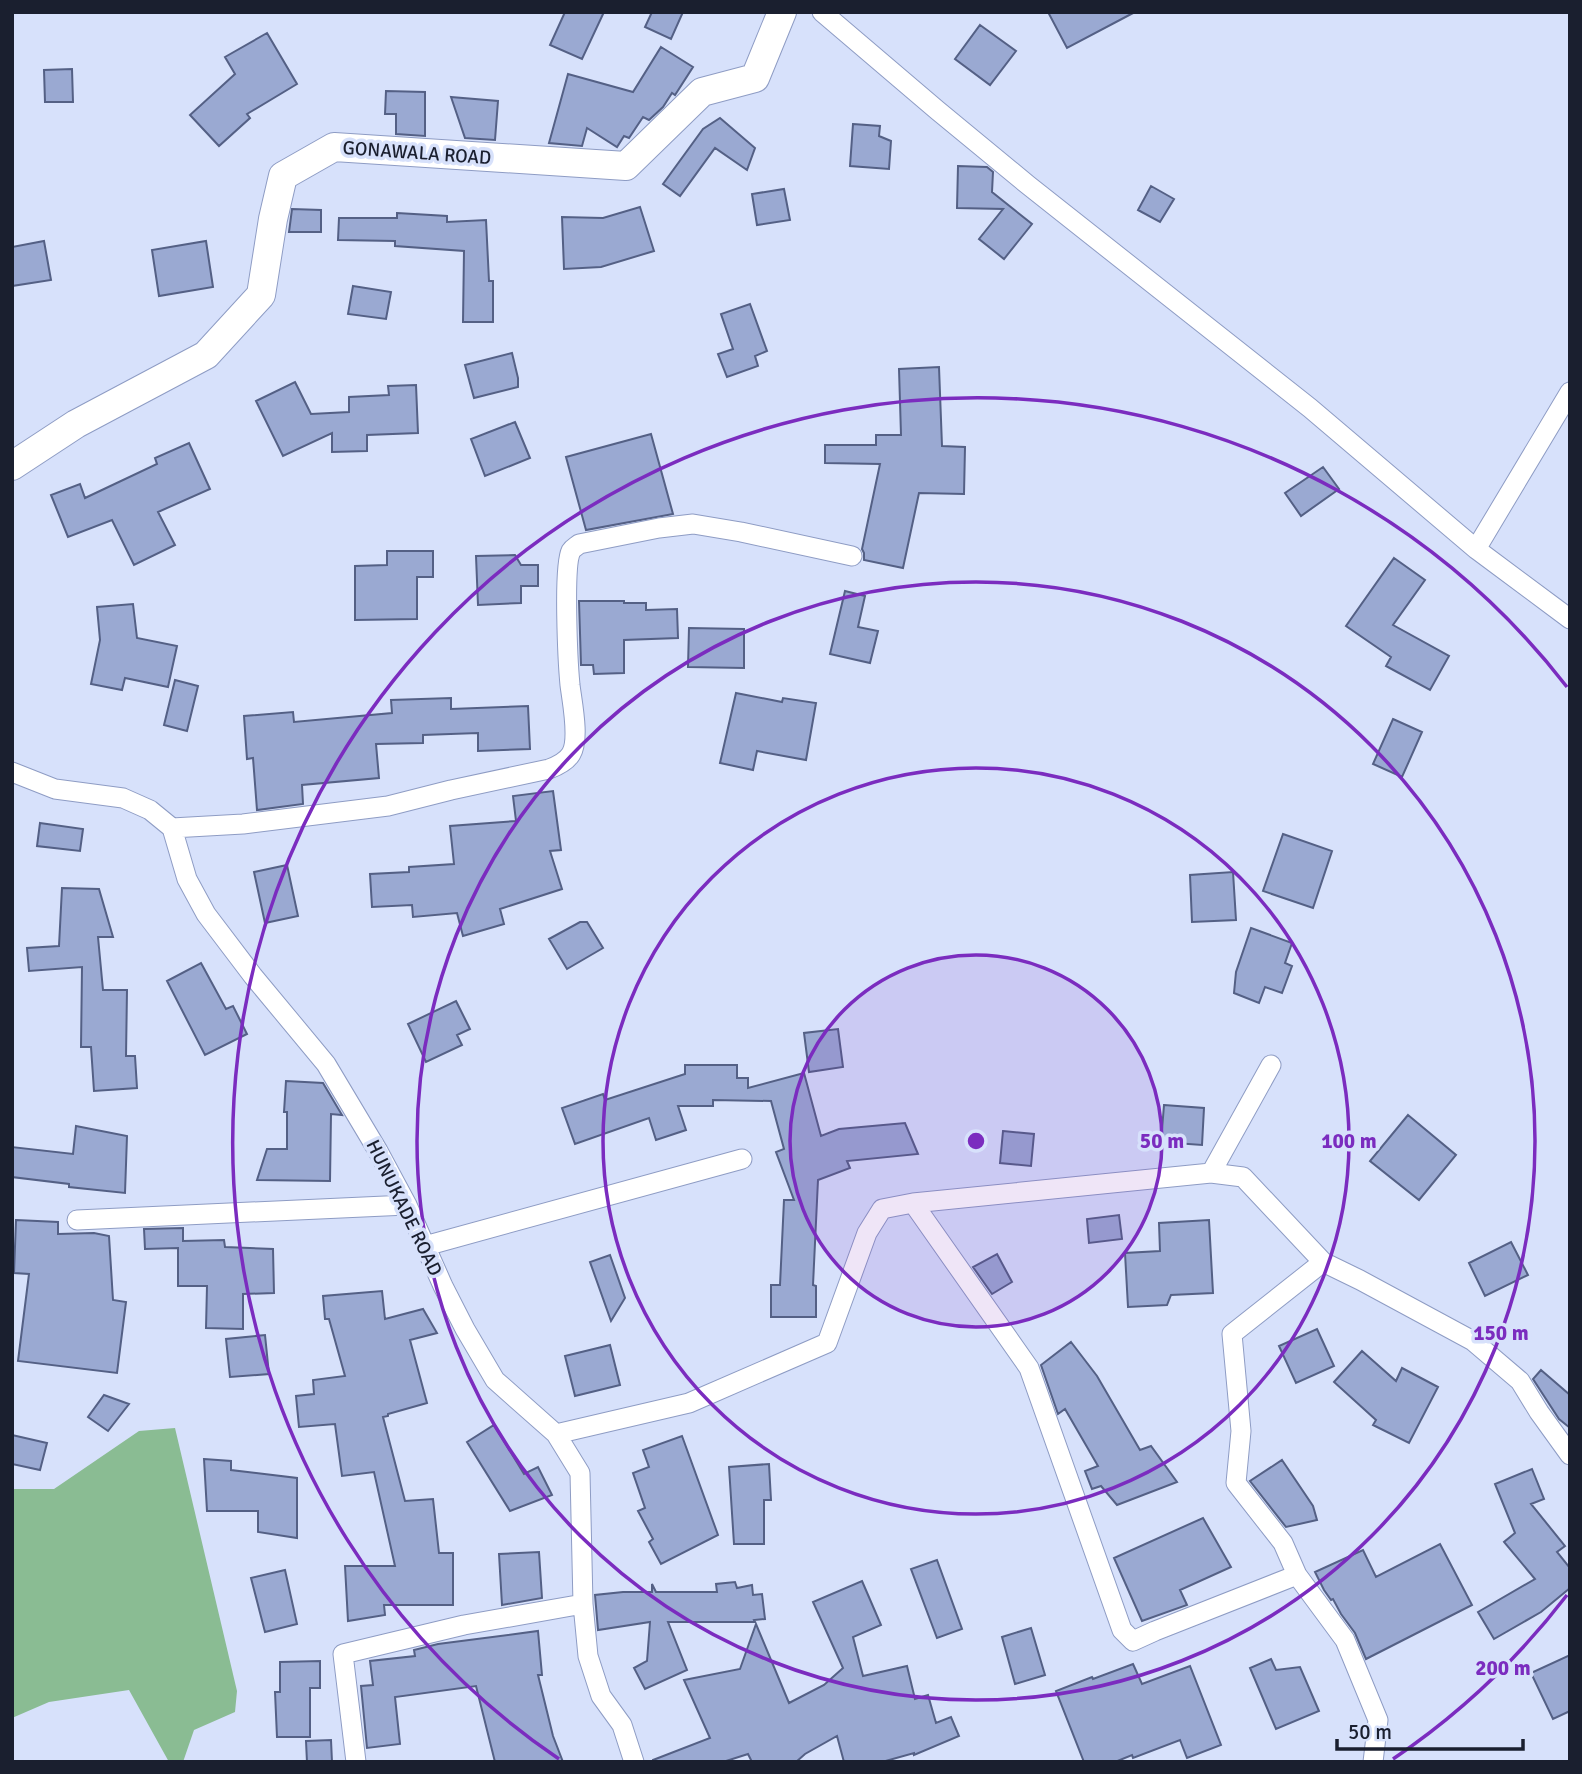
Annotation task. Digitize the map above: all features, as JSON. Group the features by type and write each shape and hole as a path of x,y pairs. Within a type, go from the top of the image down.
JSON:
{"street":[{"name":"GONAWALA ROAD","path":"12,466 76,424 205,355 261,295 283,176 334,147 626,166 702,92 755,78 782,12"},
{"path":"822,12 998,160 1310,408 1476,549 1570,619"},
{"path":"1476,549 1570,392"},
{"path":"12,772 55,789 123,798 150,810 172,828 243,824 388,806 550,769 571,755 574,745 566,576 571,551 579,544 693,524 852,556"},
{"name":"HUNUKADE ROAD","path":"172,828 187,879 206,914 326,1064 378,1151 407,1205 465,1329 495,1380 556,1434 580,1473 583,1604 588,1656 601,1696 622,1725 634,1762"},
{"path":"1211,1172 1272,1065"},
{"path":"425,1246 742,1158"},
{"path":"556,1434 690,1403 827,1343 867,1233 882,1209 913,1203 1211,1172 1244,1177 1323,1262 1473,1341 1520,1381 1570,1455"},
{"path":"913,1203 1029,1368 1122,1630 1133,1641 1297,1575"},
{"path":"77,1220 407,1205"},
{"path":"1323,1262 1232,1334 1241,1432 1237,1483 1283,1543 1297,1575 1345,1640 1378,1720 1373,1762"},
{"path":"356,1762 343,1654 464,1625 583,1604"}],"green space":[{"path":"175,1428 237,1691 235,1712 194,1730 183,1762 169,1762 129,1690 49,1702 12,1718 12,1489 54,1489 139,1431"}],"building":[{"path":"565,12 604,12 582,59 550,45"},
{"path":"652,12 683,12 671,39 645,27"},
{"path":"1048,12 1135,12 1067,48"},
{"path":"980,25 1016,51 990,85 955,59"},
{"path":"267,33 297,84 247,114 250,118 219,146 190,115 235,74 225,57"},
{"path":"661,47 693,67 675,95 672,93 663,107 649,120 643,117 629,138 624,136 617,147 587,128 582,146 549,143 568,74 633,92"},
{"path":"72,69 73,102 45,102 44,70"},
{"path":"386,91 425,92 425,136 396,134 396,114 385,114"},
{"path":"451,97 498,101 495,140 465,138"},
{"path":"720,118 755,148 747,170 715,148 680,196 663,184 703,129"},
{"path":"853,124 880,126 879,136 891,141 889,169 850,166"},
{"path":"958,166 987,167 993,172 992,192 1032,224 1004,259 979,239 1003,209 957,208"},
{"path":"1151,186 1174,199 1160,222 1138,210"},
{"path":"784,189 790,220 757,225 752,194"},
{"path":"640,207 654,251 601,267 564,269 562,217 603,218"},
{"path":"292,209 321,210 321,232 289,232"},
{"path":"397,213 447,216 447,222 486,220 489,281 493,281 493,322 463,322 464,251 395,246 395,241 338,240 339,218 397,218"},
{"path":"44,241 51,280 12,286 12,247"},
{"path":"206,241 213,287 159,296 152,250"},
{"path":"353,286 391,292 386,319 348,314"},
{"path":"750,304 767,351 755,356 758,366 727,377 718,354 733,349 721,314"},
{"path":"512,353 518,387 474,398 465,365"},
{"path":"939,367 942,446 965,447 964,494 919,493 903,568 864,560 862,549 880,464 825,463 825,445 876,445 876,435 901,435 899,369"},
{"path":"295,382 311,414 349,412 349,397 389,395 388,386 416,385 418,433 367,435 367,451 332,452 332,433 283,456 256,401"},
{"path":"515,422 530,458 485,476 471,439"},
{"path":"651,434 673,514 586,530 566,457"},
{"path":"189,443 210,489 158,512 175,545 134,565 112,520 68,537 51,495 80,484 85,498 157,464 155,458"},
{"path":"1323,467 1339,489 1301,516 1285,493"},
{"path":"387,551 433,551 433,577 417,577 417,619 355,620 355,566 387,565"},
{"path":"515,555 521,565 538,565 538,586 521,586 521,603 478,605 476,556"},
{"path":"1394,558 1425,580 1393,625 1449,656 1430,690 1386,666 1391,657 1346,626"},
{"path":"845,591 865,596 858,627 878,631 870,663 830,654"},
{"path":"579,601 624,601 646,603 646,610 677,609 678,638 624,640 624,673 594,674 593,665 581,665"},
{"path":"133,604 137,638 177,646 168,687 125,678 122,690 91,684 100,640 97,607"},
{"path":"689,628 744,629 744,668 688,667"},
{"path":"175,680 198,686 187,731 164,725"},
{"path":"736,693 782,702 783,698 816,703 806,760 757,751 753,770 720,763"},
{"path":"451,698 451,709 528,706 530,749 478,751 478,733 423,735 423,743 376,744 379,778 302,785 303,804 257,810 253,758 247,759 244,716 293,712 294,722 392,713 391,700"},
{"path":"1393,719 1422,732 1402,777 1373,764"},
{"path":"553,791 561,850 550,851 562,889 500,909 504,924 463,936 457,913 413,917 412,905 372,907 370,874 409,872 409,867 454,864 450,826 516,821 513,796"},
{"path":"40,823 83,829 80,851 37,846"},
{"path":"1283,834 1332,851 1313,908 1263,891"},
{"path":"287,865 298,916 265,923 254,872"},
{"path":"1233,872 1236,920 1192,922 1190,875"},
{"path":"62,888 99,889 113,937 98,937 103,990 127,990 126,1056 135,1056 137,1088 94,1091 91,1047 81,1047 82,967 29,971 27,948 59,946"},
{"path":"580,922 587,922 603,948 567,969 549,939"},
{"path":"1251,928 1292,943 1285,963 1292,966 1282,993 1265,987 1259,1003 1234,993 1236,972"},
{"path":"201,963 226,1009 233,1006 247,1034 205,1055 167,981"},
{"path":"456,1001 470,1029 457,1035 462,1045 426,1062 408,1024"},
{"path":"838,1029 843,1067 809,1072 804,1033"},
{"path":"685,1065 737,1065 737,1078 748,1078 748,1088 804,1073 821,1136 839,1129 905,1123 918,1154 847,1161 850,1168 818,1180 813,1285 816,1286 816,1317 771,1317 771,1285 780,1285 784,1200 794,1200 776,1152 784,1149 771,1101 713,1100 713,1106 678,1106 686,1130 656,1140 649,1118 575,1144 562,1108 603,1094 605,1100 685,1074"},
{"path":"286,1081 323,1083 342,1115 331,1114 330,1181 257,1180 267,1149 287,1149 287,1112 284,1112"},
{"path":"1164,1105 1204,1108 1202,1145 1161,1142"},
{"path":"1408,1115 1456,1155 1419,1200 1370,1161"},
{"path":"76,1126 127,1136 125,1193 12,1177 12,1147 73,1154"},
{"path":"1003,1131 1034,1134 1031,1166 1000,1163"},
{"path":"1119,1215 1122,1239 1089,1243 1087,1219"},
{"path":"16,1220 58,1222 58,1234 94,1233 109,1236 113,1300 126,1302 117,1373 18,1361 29,1274 14,1273"},
{"path":"1209,1220 1213,1293 1171,1295 1167,1305 1128,1307 1125,1253 1160,1251 1159,1223"},
{"path":"183,1228 183,1241 224,1240 225,1247 273,1249 274,1293 243,1294 243,1329 206,1328 207,1286 178,1286 178,1248 145,1249 144,1229"},
{"path":"1511,1242 1528,1275 1485,1296 1469,1263"},
{"path":"997,1254 1012,1282 992,1294 973,1267"},
{"path":"610,1255 625,1298 611,1321 590,1262"},
{"path":"382,1291 385,1319 423,1309 437,1333 410,1340 427,1403 383,1417 405,1501 433,1499 439,1553 453,1553 453,1605 384,1605 385,1615 348,1621 345,1566 395,1566 374,1472 342,1476 335,1424 299,1427 296,1396 314,1394 313,1380 345,1376 329,1319 325,1319 323,1296"},
{"path":"1317,1329 1334,1366 1296,1383 1279,1346"},
{"path":"265,1335 269,1374 230,1377 226,1339"},
{"path":"1071,1342 1097,1376 1140,1450 1151,1446 1177,1482 1117,1505 1101,1486 1092,1489 1085,1471 1098,1466 1065,1409 1058,1414 1041,1365"},
{"path":"610,1345 620,1385 575,1396 565,1356"},
{"path":"1362,1351 1396,1381 1402,1368 1438,1387 1409,1443 1373,1425 1376,1420 1334,1382"},
{"path":"1541,1370 1570,1395 1570,1428 1559,1419 1533,1379"},
{"path":"104,1395 129,1404 108,1431 88,1417"},
{"path":"494,1425 524,1474 538,1467 552,1495 510,1511 467,1442"},
{"path":"12,1435 47,1443 40,1470 12,1464"},
{"path":"682,1436 718,1535 661,1564 649,1542 653,1539 638,1511 645,1508 633,1473 649,1467 643,1450"},
{"path":"204,1459 231,1461 231,1470 297,1478 297,1538 258,1532 258,1511 207,1511"},
{"path":"1282,1460 1313,1506 1317,1520 1286,1527 1250,1481"},
{"path":"769,1464 771,1500 764,1500 764,1544 734,1544 729,1467"},
{"path":"1532,1469 1544,1499 1531,1504 1565,1546 1557,1552 1570,1568 1570,1588 1541,1612 1494,1639 1478,1612 1535,1579 1504,1542 1515,1533 1495,1484"},
{"path":"1203,1518 1231,1567 1180,1590 1187,1605 1142,1621 1114,1558"},
{"path":"1440,1544 1472,1605 1366,1659 1355,1633 1324,1590 1315,1572 1363,1550 1376,1577"},
{"path":"539,1552 542,1598 502,1605 499,1554"},
{"path":"937,1560 962,1629 937,1638 911,1569"},
{"path":"285,1570 297,1624 265,1632 251,1578"},
{"path":"862,1581 881,1625 853,1637 863,1676 907,1666 915,1699 928,1695 936,1723 951,1717 959,1736 914,1755 882,1762 844,1762 837,1736 796,1762 752,1762 748,1754 723,1762 653,1762 710,1738 684,1680 740,1669 756,1624 789,1703 824,1685 843,1668 813,1602"},
{"path":"735,1582 737,1588 752,1585 753,1595 762,1594 765,1619 754,1620 755,1622 668,1622 687,1670 645,1689 634,1668 647,1661 650,1622 598,1630 595,1595 652,1592 652,1584 656,1592 717,1592 716,1584"},
{"path":"1031,1628 1045,1675 1015,1684 1002,1637"},
{"path":"538,1631 542,1675 538,1675 553,1736 563,1762 495,1762 476,1686 395,1697 400,1744 367,1748 361,1686 373,1685 370,1661 415,1656 414,1650 438,1644"},
{"path":"1570,1655 1570,1711 1553,1719 1531,1673"},
{"path":"1271,1659 1276,1670 1300,1667 1319,1711 1276,1729 1250,1668"},
{"path":"320,1661 320,1688 310,1688 310,1737 277,1737 275,1692 280,1692 280,1662"},
{"path":"1133,1664 1142,1684 1190,1666 1221,1745 1187,1758 1180,1740 1133,1758 1132,1755 1115,1762 1084,1762 1056,1691"},
{"path":"331,1740 332,1762 307,1762 306,1741"}]}
